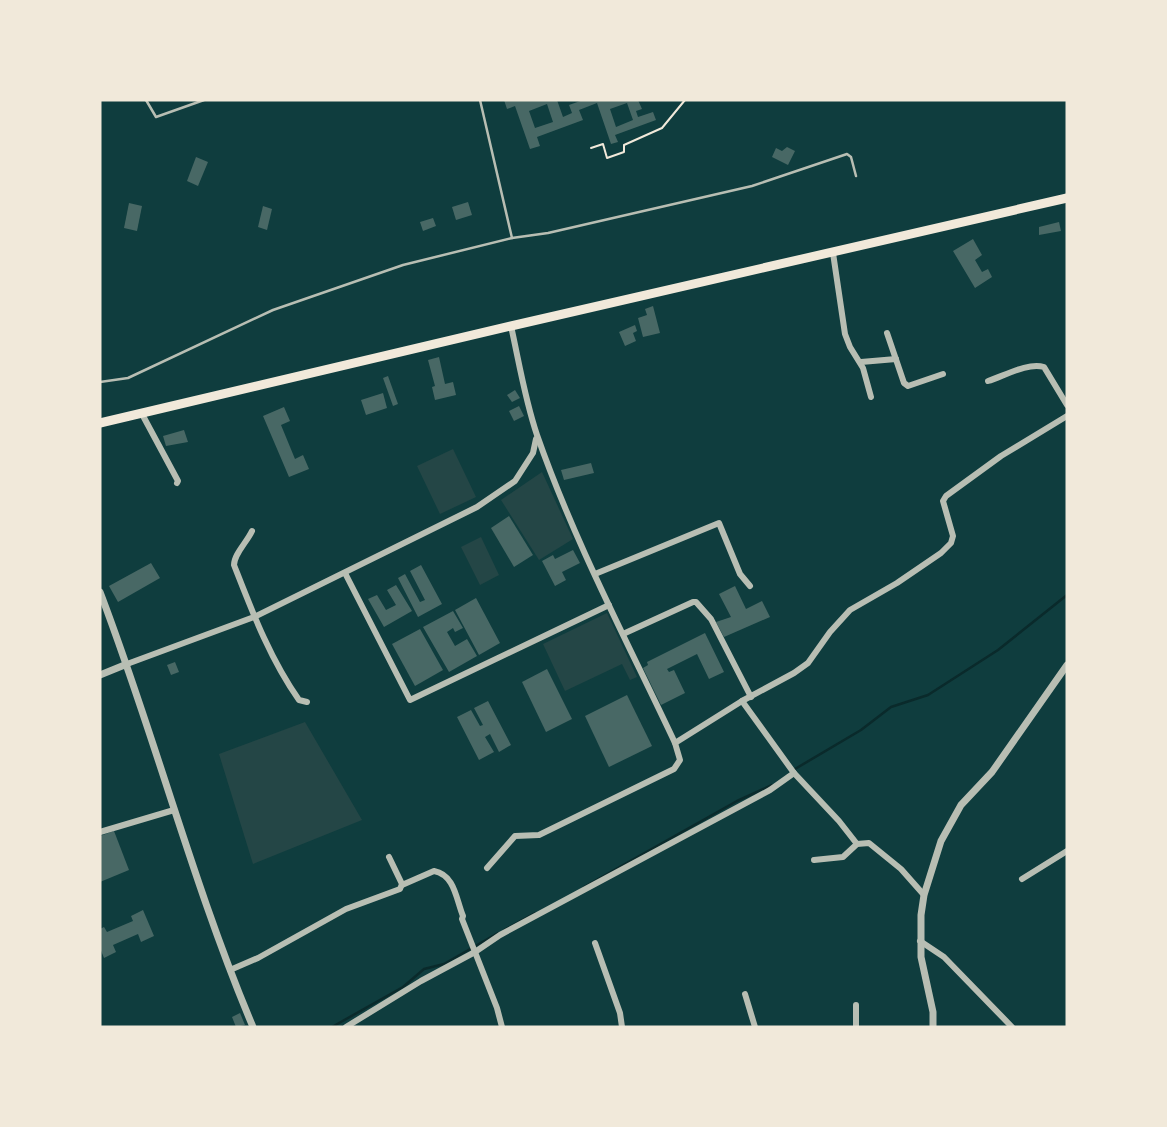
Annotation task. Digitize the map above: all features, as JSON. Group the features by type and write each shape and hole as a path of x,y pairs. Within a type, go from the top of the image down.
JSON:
{"main road":[{"path":"100,424 1067,198"}],"street":[{"path":"834,253 845,334 860,362 871,397"},
{"path":"488,868 515,836 539,835 677,767 680,755 595,574 536,433 511,326"},
{"path":"887,333 904,383 908,386 943,374"},
{"path":"860,362 896,359"},
{"path":"988,381 1026,368 1041,366 1067,405"},
{"path":"142,414 178,481 177,484"},
{"path":"675,743 808,663 850,610 940,554 951,543 953,530 943,501 946,496 1001,456 1067,415"},
{"path":"100,675 254,617 477,508 515,481 535,449 536,433"},
{"path":"595,574 719,523 740,574 750,586"},
{"path":"252,531 233,562 254,617 297,697 307,702"},
{"path":"345,573 410,700 609,605"},
{"path":"100,592 127,664 230,970 253,1027"},
{"path":"623,634 696,602 710,619 751,696"},
{"path":"933,1027 933,1013 923,975 920,941 924,895 941,841 961,805 992,772 1067,665"},
{"path":"742,701 794,773 857,844"},
{"path":"346,1027 500,935 770,790 794,773"},
{"path":"100,832 174,810"},
{"path":"814,860 843,858 857,844 869,843 901,869 924,895"},
{"path":"1022,879 1067,851"},
{"path":"389,857 402,886"},
{"path":"230,970 258,958 336,914 398,890 434,871 448,877 455,889 462,919 502,1027"},
{"path":"920,941 944,957 1012,1027"},
{"path":"595,943 620,1013 622,1027"},
{"path":"745,994 755,1027"},
{"path":"856,1005 856,1027"}],"lane":[{"path":"146,100 156,117 204,100"},
{"path":"480,100 512,238"},
{"path":"100,382 123,380 273,310 403,265 512,238 548,233 764,183 847,154 851,157 856,176"}],"path":[{"path":"591,148 603,144 607,158 624,152 624,145 662,128 685,100"}],"shaded area":[{"path":"453,449 476,497 440,514 417,466"},
{"path":"542,472 573,539 539,560 501,500"},
{"path":"481,537 499,575 480,585 461,547"},
{"path":"607,613 637,677 630,680 622,664 565,691 543,644"},
{"path":"305,722 362,820 253,864 219,754"}],"building":[{"path":"504,100 557,100 563,117 572,113 569,105 583,100 638,100 642,109 636,111 638,117 653,112 656,120 615,135 618,142 611,144 597,103 579,110 583,120 537,137 540,146 530,149 515,106 507,109","holes":["627,103 633,120 616,127 610,109","547,104 553,122 535,128 529,111"]},
{"path":"787,147 795,151 788,165 772,157 776,148 782,151"},
{"path":"196,157 208,162 198,186 187,181"},
{"path":"468,202 472,215 456,220 452,207"},
{"path":"129,203 142,206 137,231 124,228"},
{"path":"263,206 272,209 267,230 258,227"},
{"path":"433,218 436,226 423,231 420,222"},
{"path":"1059,222 1061,231 1039,235 1039,227"},
{"path":"973,239 982,255 975,260 982,272 988,269 992,277 975,288 953,251"},
{"path":"653,306 660,333 643,337 638,318 647,315 645,309"},
{"path":"635,325 637,331 633,333 636,341 625,346 619,332"},
{"path":"439,357 445,384 453,382 456,395 435,400 432,387 435,386 428,360"},
{"path":"388,376 398,404 393,406 383,378"},
{"path":"515,390 520,398 512,402 507,395"},
{"path":"383,393 387,408 366,415 361,400"},
{"path":"519,406 524,416 514,421 509,411"},
{"path":"284,407 290,421 281,425 295,459 303,455 309,469 289,477 263,416"},
{"path":"184,430 188,442 166,446 163,436"},
{"path":"591,463 594,473 564,480 561,470"},
{"path":"509,516 533,555 514,567 491,528"},
{"path":"573,550 580,563 562,572 566,580 555,586 542,561 553,555 555,559"},
{"path":"151,563 160,578 118,602 109,586"},
{"path":"421,565 442,604 418,617 398,578 405,574 420,602 425,600 410,571"},
{"path":"396,585 412,611 384,627 368,599 377,595 386,610 396,605 387,590"},
{"path":"735,586 746,609 762,601 770,617 724,637 716,622 731,617 719,594"},
{"path":"476,598 500,643 479,655 455,610"},
{"path":"453,611 463,628 455,632 453,628 447,632 455,646 467,639 477,656 449,672 423,627"},
{"path":"420,629 443,670 415,686 392,644"},
{"path":"705,633 724,672 709,679 697,654 667,669 669,672 674,670 685,693 661,705 643,668 648,665 647,662"},
{"path":"175,662 179,672 171,675 167,665"},
{"path":"547,669 572,719 546,732 522,682"},
{"path":"627,695 652,746 609,767 585,716"},
{"path":"488,701 511,745 499,752 490,734 485,737 494,752 479,760 457,717 471,710 480,726 483,725 474,708"},
{"path":"114,831 129,870 100,882 100,836"},
{"path":"143,910 154,936 141,942 138,934 113,945 116,952 104,958 100,948 100,929 104,927 107,932 133,921 131,916"},
{"path":"240,1013 245,1025 236,1027 232,1017"}],"waterway":[{"path":"795,769 861,730 891,707 928,695 998,650 1067,595"},
{"path":"584,887 737,801 772,785"},
{"path":"504,930 535,913"},
{"path":"332,1027 403,987 424,969 444,964 498,933"}]}
